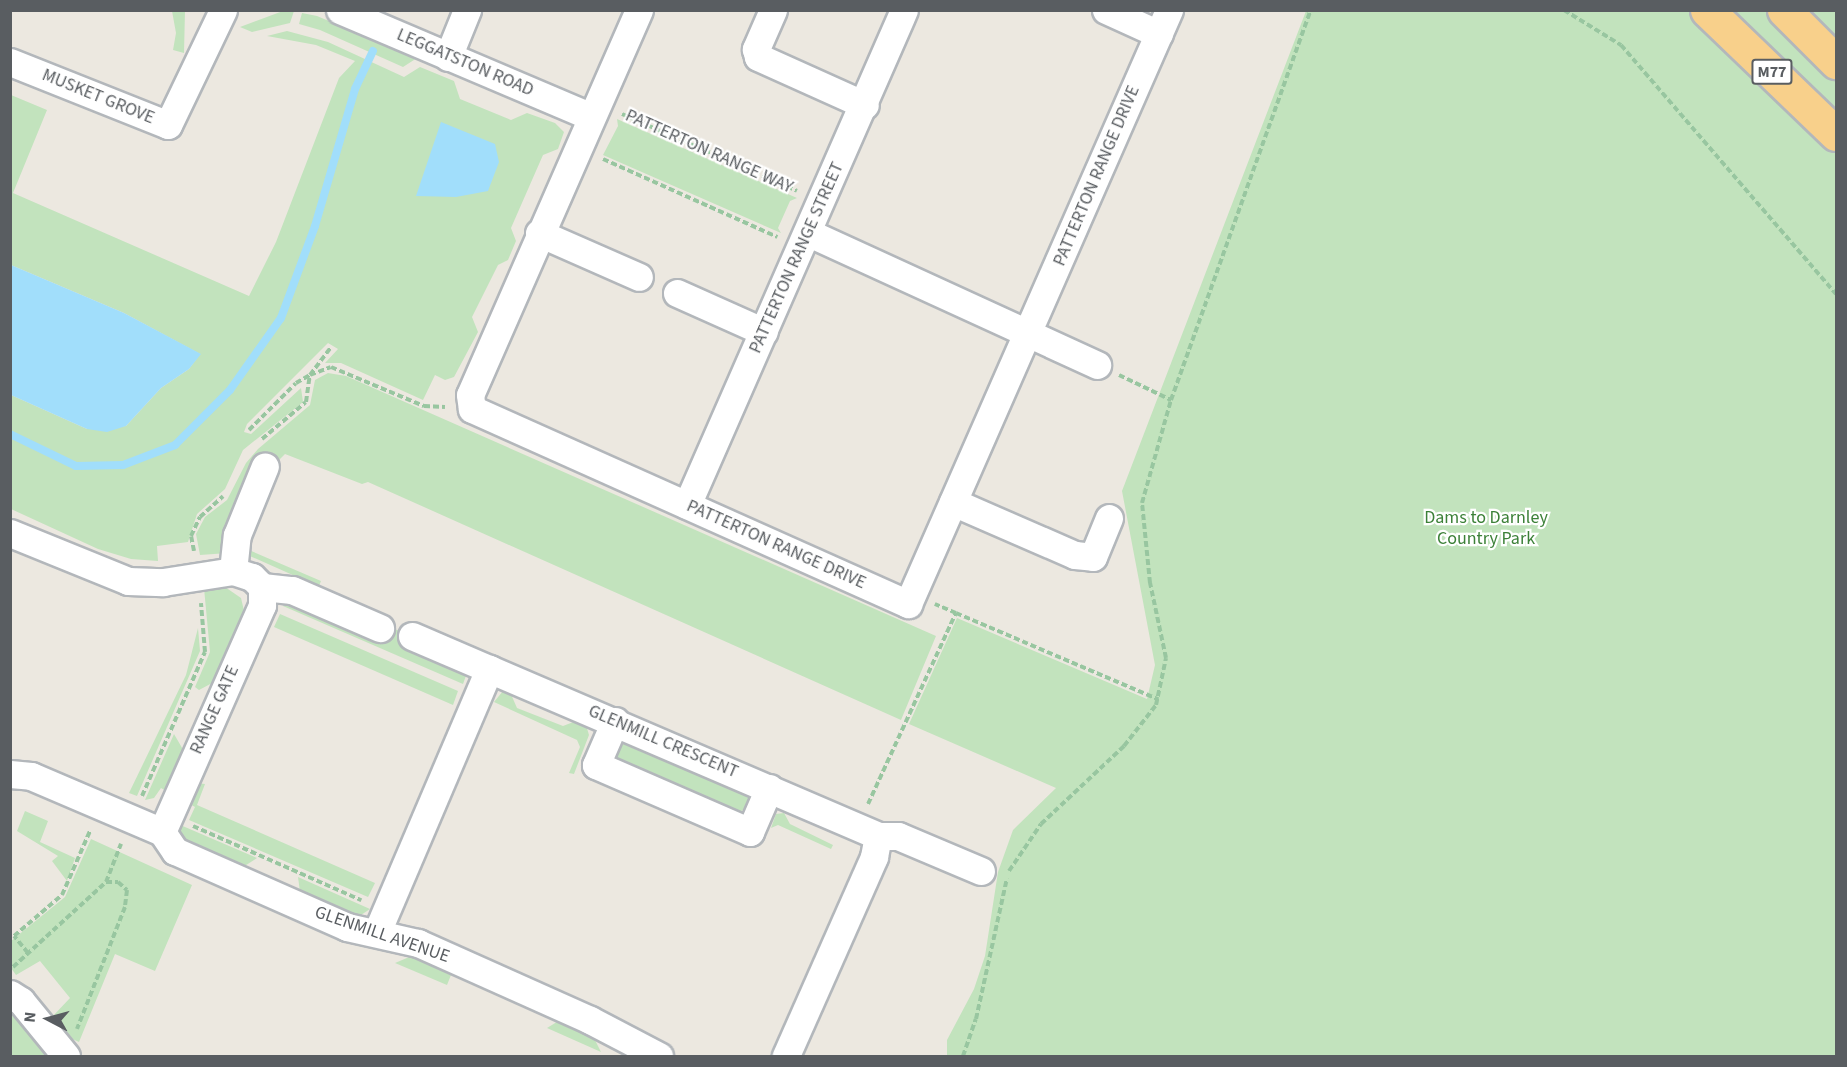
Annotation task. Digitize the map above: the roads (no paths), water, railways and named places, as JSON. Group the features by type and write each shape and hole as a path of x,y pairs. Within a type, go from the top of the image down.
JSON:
{"highway":[{"name":"M77","path":"1707,10 1836,134"},
{"path":"1784,10 1836,62"}],"street":[{"name":"MUSKET GROVE","path":"10,62 168,125 223,10"},
{"name":"LEGGATSTON ROAD","path":"340,10 448,57 594,109"},
{"path":"448,57 467,10"},
{"path":"639,10 539,233 639,277"},
{"path":"773,10 756,49 758,57 865,105"},
{"name":"PATTERTON RANGE STREET","path":"687,505 806,241 904,10"},
{"name":"PATTERTON RANGE DRIVE","path":"539,233 470,395 472,409 908,604 1029,334 1164,22 1106,10"},
{"path":"806,241 1029,334 1096,365"},
{"path":"676,293 764,332"},
{"path":"233,571 237,535 262,454"},
{"path":"953,502 1075,555 1093,557 1109,518"},
{"path":"10,533 128,581 163,582 233,571 252,577 262,587 292,590 381,628"},
{"name":"RANGE GATE","path":"165,824 262,605 262,587"},
{"name":"GLENMILL CRESCENT","path":"412,636 868,831 898,836 981,871"},
{"path":"377,932 489,669"},
{"path":"615,721 596,765 750,832 769,788"},
{"name":"GLENMILL AVENUE","path":"10,774 31,776 131,820 165,824 175,851 347,927 377,932 418,944 624,1048 659,1056"},
{"path":"786,1056 874,857 868,831"},
{"path":"10,994 21,1001 66,1056"}],"water":[{"path":"441,122 495,144 499,162 488,191 456,197 416,196"},
{"path":"11,265 124,313 201,354 189,369 161,388 126,426 107,432 87,429 11,395"}],"waterway":[{"path":"10,434 76,466 123,465 175,445 230,390 281,318 315,226 355,89 373,51"}],"park label":[{"name":"Dams to Darnley Country Park","path":"1486,529"}]}
